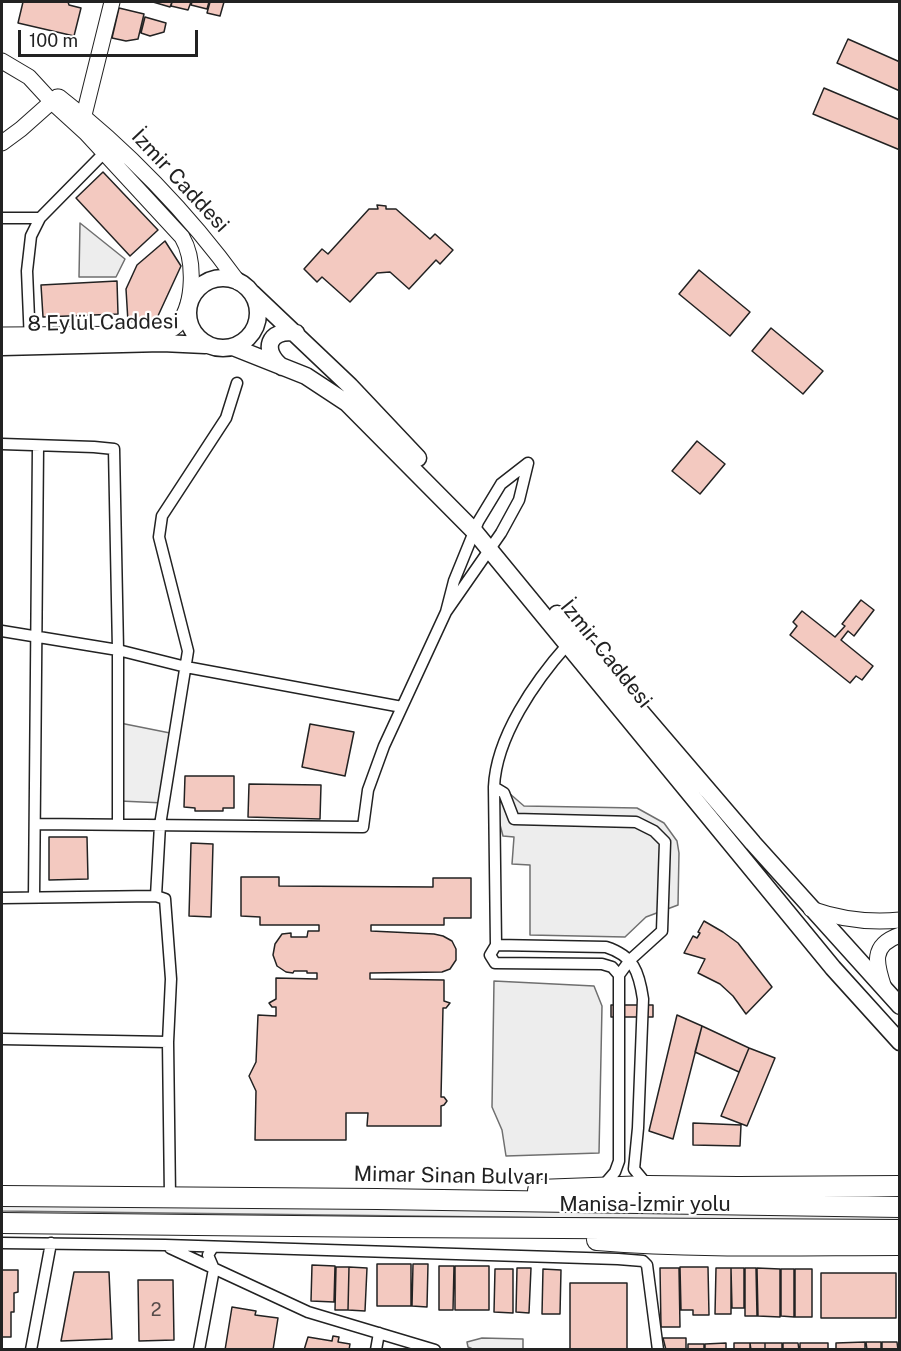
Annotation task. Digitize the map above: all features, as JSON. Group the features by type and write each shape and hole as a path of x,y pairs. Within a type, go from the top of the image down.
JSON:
{"highway":[{"path":"377,1199 603,1186 738,1188 900,1186"},
{"name":"Mimar Sinan Bulvarı","path":"2,1196 900,1207"},
{"path":"2,1223 391,1227 514,1233 646,1244 900,1245"},
{"name":"Manisa-İzmir yolu","path":"391,1227 900,1230"}],"main road":[{"path":"86,133 84,116 112,2"},
{"name":"İzmir Caddesi","path":"2,55 30,73 182,237 188,247 191,288 188,303"},
{"name":"İzmir Caddesi","path":"2,61 29,77 55,99 84,116 169,198 221,258 238,282"},
{"path":"2,143 55,99"},
{"path":"2,335 30,340 162,334 177,325 188,303 197,288 217,278 228,278 238,282 252,293 257,303 256,325 251,335 234,347 214,348 205,345 191,329 187,319 188,303"},
{"name":"İzmir Caddesi","path":"252,293 350,386 476,527 572,640 900,1006"},
{"path":"283,368 275,362 270,353 270,343 274,335 283,331 296,333"},
{"name":"8 Eylül Caddesi","path":"2,347 30,340 205,345"},
{"name":"İzmir Caddesi","path":"234,347 306,376 347,403 476,527"},
{"name":"İzmir Caddesi","path":"572,640 833,968 900,1042"},
{"path":"811,909 831,916 884,922 900,920"},
{"path":"885,990 876,959 880,947 900,934"}],"street":[{"path":"30,340 27,270 31,236 40,218 105,152"},
{"path":"2,218 40,218"},
{"path":"156,896 160,825 188,651 165,568 159,537 162,516 226,418 237,383"},
{"path":"2,444 114,449 118,650 118,824"},
{"path":"34,897 38,447"},
{"path":"35,824 363,827 368,790 384,746 446,612 492,546 519,500 528,463 501,484 476,527 454,581 446,612"},
{"path":"2,631 118,650 186,667 402,707"},
{"path":"572,640 533,690 499,752 494,773 496,945 490,955 495,963 602,964 612,967 619,975"},
{"path":"494,787 504,793 514,819 636,822 654,831 665,842 662,931 630,960 619,975 619,1161 615,1172 603,1186"},
{"path":"2,897 156,896 165,899 171,979 168,1042 170,1197"},
{"path":"496,945 606,947 620,951 630,960 640,978 643,999 638,1128 634,1168 648,1186"},
{"path":"2,1039 168,1042"},
{"path":"2,1243 165,1245 643,1261 647,1265 658,1350"},
{"path":"31,1350 51,1243"},
{"path":"165,1245 308,1311 435,1350"},
{"path":"199,1350 214,1269 208,1256 213,1247"},
{"path":"376,1350 379,1333"}],"shaded area":[{"path":"80,223 125,259 116,277 79,277"},
{"path":"120,723 170,733 164,803 120,801"},
{"path":"509,793 524,806 637,808 664,823 677,841 679,853 678,905 646,917 625,937 530,935 530,865 512,864 514,837 503,836 498,817 500,797"},
{"path":"494,981 594,986 602,1006 599,1153 506,1156 502,1130 492,1107"},
{"path":"2,1204 899,1214 900,1222 2,1211"},
{"path":"482,1338 523,1339 523,1349 475,1350 468,1347 467,1342"}],"building":[{"path":"23,2 68,2 69,5 81,8 74,36 18,23"},
{"path":"153,2 172,2 170,7"},
{"path":"172,2 191,2 188,10 171,6"},
{"path":"192,2 209,2 207,9 191,5"},
{"path":"210,2 224,2 220,16 207,13"},
{"path":"119,8 144,14 138,39 126,41 112,38"},
{"path":"145,17 166,23 164,32 150,36 141,33"},
{"path":"848,39 900,62 900,91 837,63"},
{"path":"824,88 900,120 900,150 813,114"},
{"path":"103,172 158,230 130,256 76,198"},
{"path":"377,205 386,206 386,209 396,209 430,239 435,234 453,250 440,264 436,260 409,289 390,272 377,273 350,302 322,277 317,282 304,269 322,249 328,254 369,209 378,209"},
{"path":"165,241 181,266 157,318 128,322 126,289 137,265"},
{"path":"699,270 750,312 730,336 679,294"},
{"path":"117,281 118,314 43,317 41,285"},
{"path":"771,328 823,371 803,394 752,351"},
{"path":"697,441 725,464 700,494 672,471"},
{"path":"861,600 874,610 854,636 848,631 841,640 873,666 862,680 856,676 850,683 790,635 797,626 793,622 802,611 835,637 845,626 842,624"},
{"path":"310,724 354,732 345,776 302,767"},
{"path":"185,776 234,776 234,808 223,808 223,811 195,811 195,808 184,807"},
{"path":"249,784 321,785 320,819 248,817"},
{"path":"49,837 87,837 88,879 49,880"},
{"path":"191,843 213,844 211,917 189,916"},
{"path":"241,877 279,877 279,886 433,887 433,878 471,878 471,918 444,918 444,925 371,925 371,931 443,936 452,941 456,949 456,960 450,969 442,972 370,973 370,979 444,980 444,1001 450,1003 443,1008 441,1097 447,1101 441,1106 441,1126 367,1126 368,1113 346,1113 346,1140 255,1140 256,1091 249,1076 256,1062 258,1015 276,1016 276,1007 272,1007 269,1003 276,999 276,978 317,979 317,973 286,972 277,966 273,955 275,944 282,934 291,933 291,937 307,937 308,931 319,931 319,925 260,925 260,917 241,916"},
{"path":"704,921 738,943 772,987 746,1014 733,996 720,984 698,973 705,959 684,953 693,936 697,938"},
{"path":"611,1005 653,1005 653,1017 611,1017"},
{"path":"677,1015 702,1026 673,1139 649,1131"},
{"path":"702,1026 749,1048 739,1072 695,1052"},
{"path":"749,1048 775,1058 747,1126 721,1116"},
{"path":"693,1123 741,1125 740,1146 693,1145"},
{"path":"377,1264 411,1264 411,1306 377,1306"},
{"path":"413,1264 428,1264 427,1307 412,1306"},
{"path":"312,1265 335,1266 334,1302 311,1301"},
{"path":"439,1266 454,1266 453,1310 439,1310"},
{"path":"455,1266 489,1266 489,1310 455,1310"},
{"path":"336,1267 349,1267 348,1310 335,1310"},
{"path":"349,1267 367,1268 365,1311 348,1310"},
{"path":"680,1267 708,1267 709,1315 693,1315 693,1310 681,1310"},
{"path":"517,1268 531,1268 529,1313 516,1312"},
{"path":"660,1268 679,1268 680,1327 661,1327"},
{"path":"716,1268 731,1268 731,1314 715,1314"},
{"path":"731,1268 744,1268 744,1308 732,1308"},
{"path":"745,1268 756,1268 757,1316 745,1316"},
{"path":"757,1268 780,1269 780,1317 758,1316"},
{"path":"495,1269 513,1269 513,1313 494,1312"},
{"path":"543,1269 561,1270 560,1314 542,1314"},
{"path":"781,1269 794,1269 794,1317 781,1316"},
{"path":"795,1269 812,1269 812,1317 795,1317"},
{"path":"2,1270 18,1270 18,1292 14,1293 14,1312 11,1312 11,1337 2,1337"},
{"path":"74,1272 109,1272 112,1339 61,1341"},
{"path":"821,1273 896,1273 896,1318 821,1318"},
{"path":"138,1280 173,1280 174,1340 139,1341"},
{"path":"570,1283 627,1283 627,1350 570,1350"},
{"path":"232,1307 256,1311 255,1315 278,1318 273,1350 225,1350"},
{"path":"333,1336 339,1337 338,1342 350,1344 349,1350 304,1350 308,1337 332,1341"},
{"path":"663,1338 686,1338 686,1350 666,1350"},
{"path":"865,1342 865,1350 836,1350 836,1343"},
{"path":"866,1342 881,1342 881,1350 867,1350"},
{"path":"882,1342 897,1342 898,1350 882,1350"},
{"path":"726,1343 726,1350 705,1350 705,1344"},
{"path":"734,1343 750,1343 750,1350 734,1350"},
{"path":"750,1343 765,1343 765,1350 751,1350"},
{"path":"765,1343 782,1343 782,1350 765,1350"},
{"path":"783,1343 798,1343 799,1350 783,1350"},
{"path":"800,1343 828,1343 828,1350 800,1350"},
{"path":"688,1344 704,1344 704,1350 688,1350"}]}
